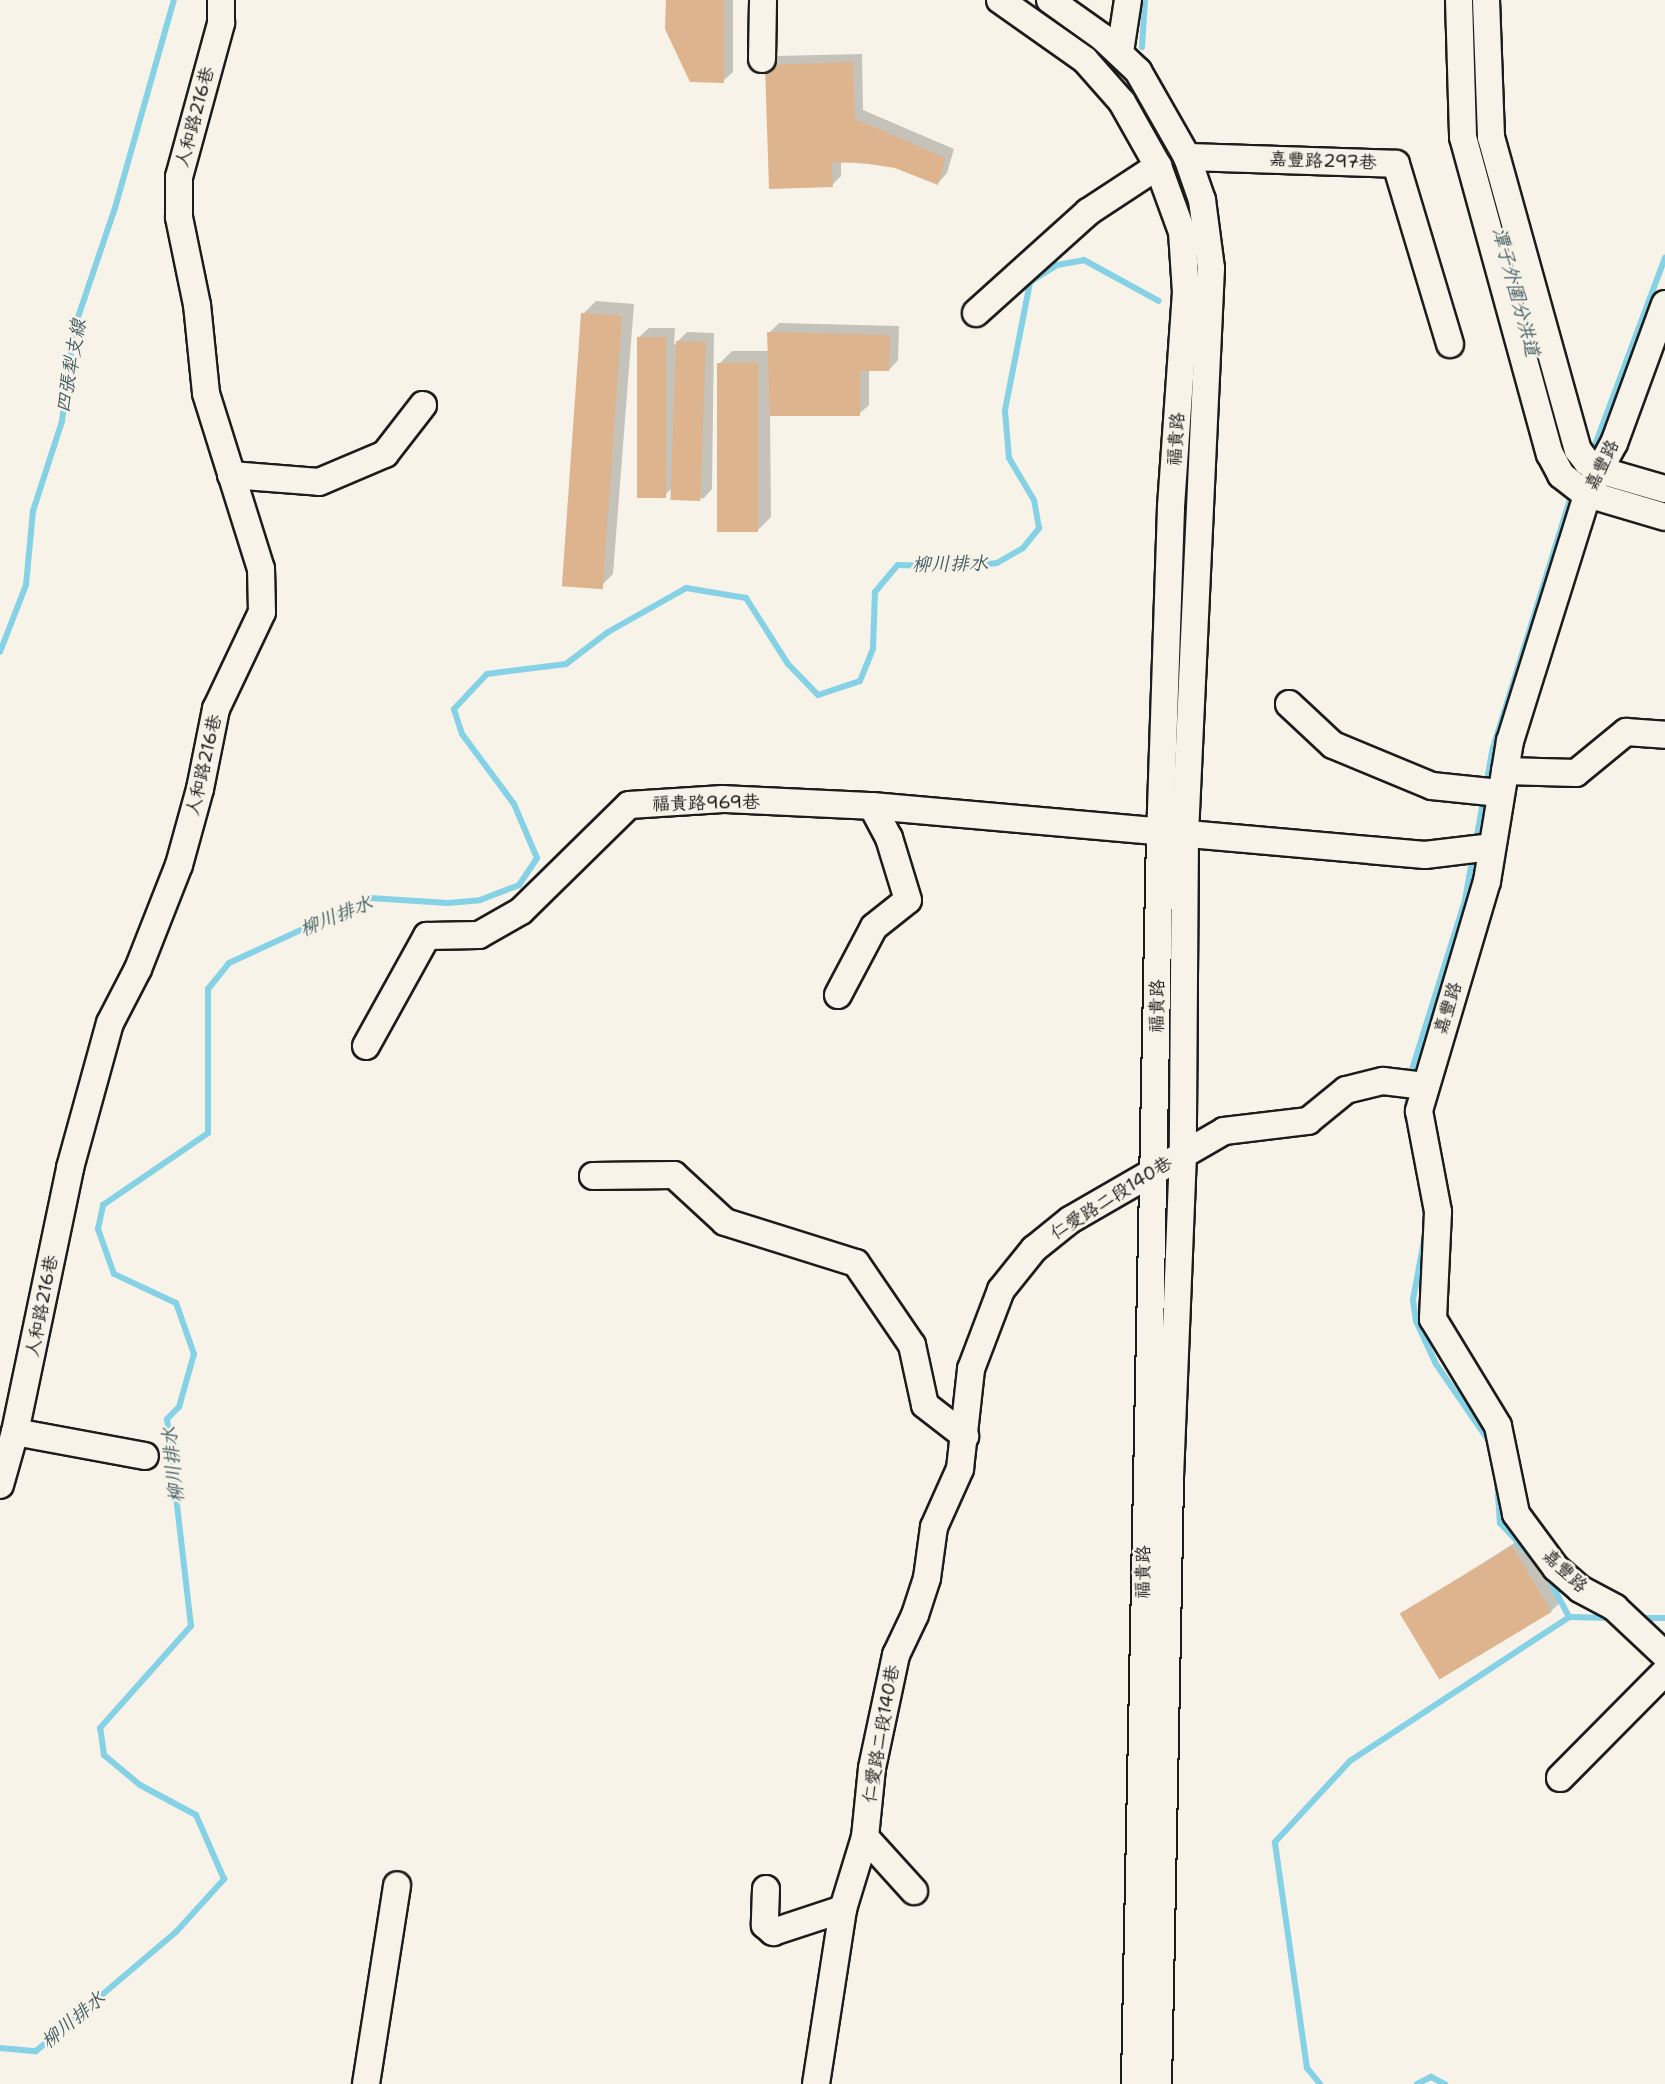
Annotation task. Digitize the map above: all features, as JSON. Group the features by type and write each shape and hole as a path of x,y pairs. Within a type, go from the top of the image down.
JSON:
{"street":[{"name":"人和路216巷","path":"0,1485 15,1432 70,1168 110,1023 138,969 179,865 201,789 216,709 262,612 261,569 206,393 197,305 179,217 178,177 221,23 221,0"},
{"path":"762,59 763,0"},
{"name":"福貴路","path":"1000,0 1086,60 1122,102 1158,166 1182,232 1186,292 1171,508 1173,835 1182,1154 1170,1482 1158,2084"},
{"name":"福貴路","path":"1050,0 1120,52 1138,71 1187,157 1202,200 1211,268 1151,1172 1135,2084"},
{"path":"1120,52 1128,0"},
{"path":"1459,0 1460,82 1465,146 1550,454 1560,475 1587,495 1665,517"},
{"path":"1486,0 1487,83 1497,160 1578,450 1597,467 1665,489"},
{"path":"1460,82 1487,83"},
{"name":"嘉豐路297巷","path":"1187,157 1396,164 1450,344"},
{"path":"976,313 1088,212 1158,166"},
{"name":"嘉豐路","path":"1665,304 1614,443 1597,467 1587,495 1510,741 1487,881 1424,1086 1421,1129 1438,1212 1433,1319 1498,1426 1516,1514 1556,1568 1580,1590 1615,1608 1665,1655"},
{"path":"231,475 319,482 385,454 423,405"},
{"path":"1289,704 1334,745 1432,786 1502,782 1576,773 1626,732 1665,735"},
{"name":"福貴路969巷","path":"366,1046 427,936 479,935 521,911 629,805 723,799 872,806 1173,835 1425,855 1491,847"},
{"path":"838,995 874,926 908,900 889,838 872,806"},
{"name":"仁愛路二段140巷","path":"816,2084 843,1909 865,1837 872,1768 895,1656 915,1615 927,1578 934,1527 960,1469 971,1369 1001,1290 1034,1249 1070,1220 1224,1131 1308,1121 1346,1090 1383,1081 1424,1086"},
{"path":"593,1176 674,1175 725,1222 856,1263 912,1345 925,1405 965,1436"},
{"path":"15,1432 145,1456"},
{"path":"1560,1778 1665,1672"},
{"path":"865,1837 914,1891"},
{"path":"366,2084 397,1885"},
{"path":"766,1889 765,1926 773,1932 843,1909"}],"building":[{"path":"666,0 724,0 724,83 690,82 665,29"},
{"path":"853,62 855,119 946,158 938,185 895,168 856,162 832,163 833,187 769,189 765,65"},
{"path":"581,313 622,316 603,589 562,586"},
{"path":"767,332 890,335 889,371 860,371 860,416 770,416"},
{"path":"637,337 666,337 666,498 637,498"},
{"path":"676,341 706,342 700,501 670,500"},
{"path":"717,363 758,363 758,532 717,532"},
{"path":"1512,1546 1552,1612 1439,1679 1400,1613"}],"waterway":[{"name":"四張犁支線","path":"0,652 26,585 33,511 62,421 74,329 115,208 174,0"},
{"name":"柳川排水","path":"1142,47 1145,0"},
{"path":"1595,445 1665,258"},
{"name":"柳川排水","path":"0,2048 36,2051 176,1932 224,1879 196,1815 140,1785 104,1755 100,1728 191,1626 167,1419 179,1407 194,1354 176,1303 114,1274 98,1229 103,1205 208,1133 208,989 229,963 370,898 448,903 480,900 519,885 537,858 514,804 462,734 454,709 487,674 566,664 608,632 686,588 746,598 788,664 818,695 860,681 873,648 875,592 898,565 964,567 997,563 1023,548 1039,528 1034,500 1009,458 1005,410 1030,282 1057,265 1084,260 1159,301"},
{"path":"1486,786 1493,748 1570,499"},
{"path":"1476,841 1484,796"},
{"path":"1410,1076 1465,900 1473,855"},
{"path":"1407,1118 1408,1091"},
{"path":"1425,1235 1413,1300 1416,1321 1436,1364 1488,1440"},
{"path":"1497,1481 1500,1523 1533,1558"},
{"path":"1320,2084 1307,2068 1275,1842 1350,1761 1569,1617 1547,1575"},
{"path":"1569,1617 1611,1618"},
{"path":"1639,1618 1665,1618"},
{"path":"1417,2084 1431,2077 1445,2084"}],"water label":[{"name":"潭子外圍分洪道","path":"1516,292"}]}
